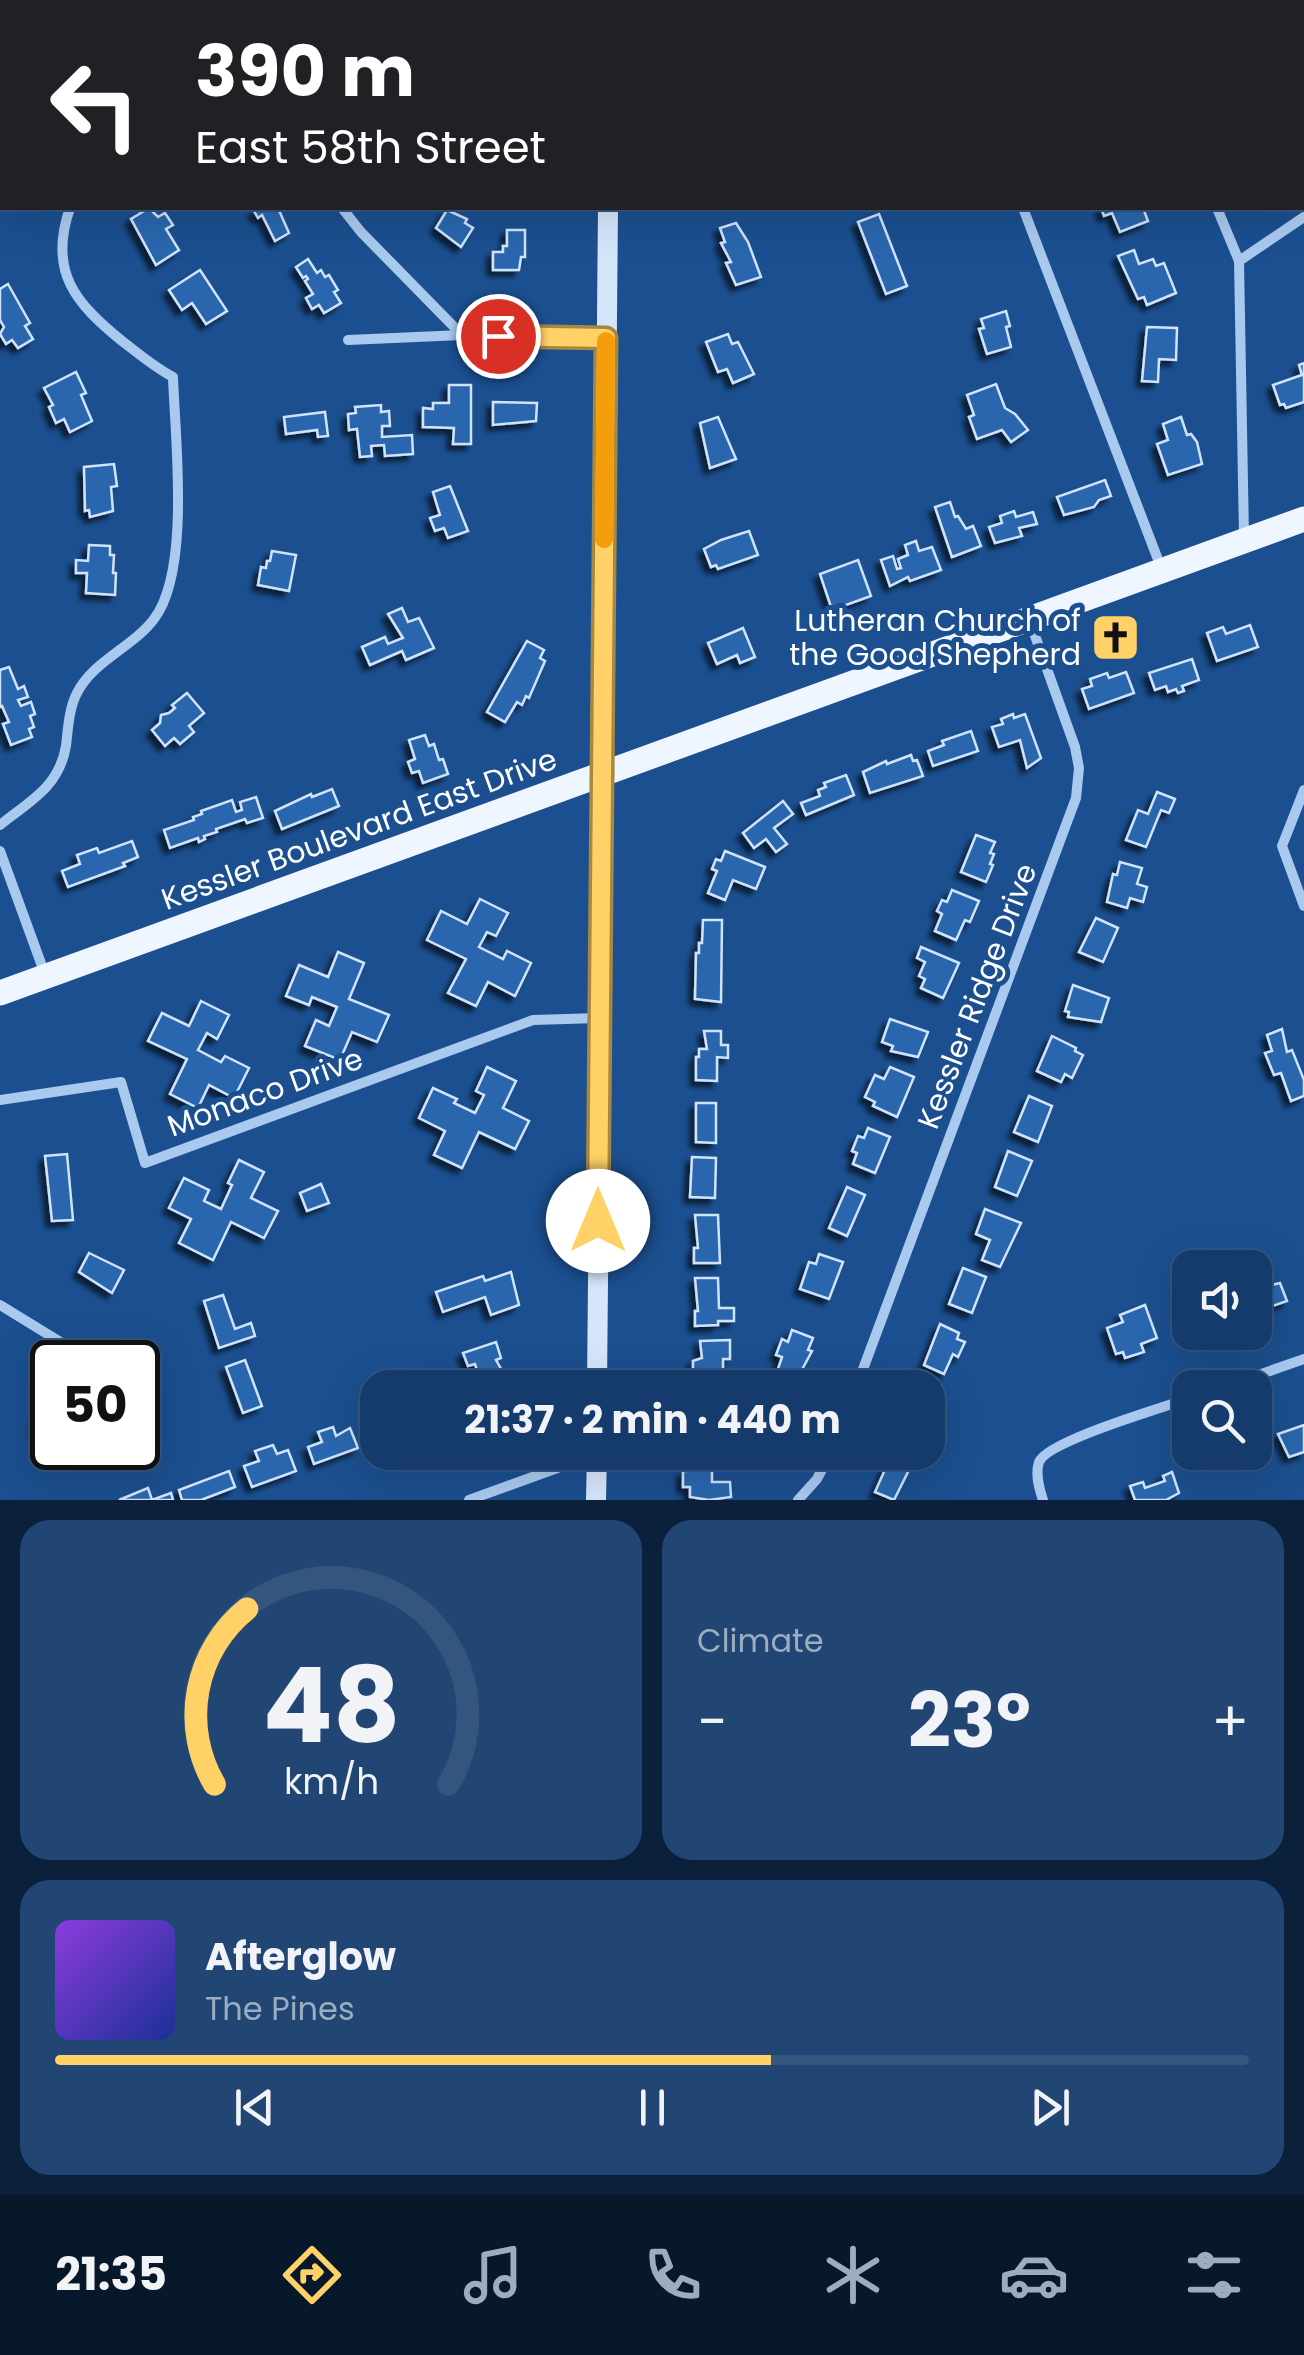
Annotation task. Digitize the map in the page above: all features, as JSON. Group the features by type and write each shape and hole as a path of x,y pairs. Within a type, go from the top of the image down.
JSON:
{"main road":[{"path":"597,1370 608,210"},
{"name":"Kessler Boulevard East Drive","path":"0,994 1304,518"},
{"path":"596,1470 596,1500"}],"street":[{"path":"0,826 54,782 64,759 76,693 92,674 150,625 166,600 173,572 177,489 173,377 87,312 68,280 61,255 69,210"},
{"path":"344,210 462,335"},
{"path":"1024,210 1162,570"},
{"path":"1218,210 1239,262 1244,540"},
{"path":"1239,262 1304,217"},
{"path":"348,340 462,335 606,338"},
{"name":"Kessler Ridge Drive","path":"863,1370 1076,798 1079,784 1075,747 1028,618"},
{"path":"1304,790 1282,846 1304,906"},
{"path":"0,851 46,978"},
{"name":"Monaco Drive","path":"0,1100 121,1082 145,1163 533,1020 600,1018"},
{"path":"0,1305 56,1340"},
{"path":"1272,1370 1304,1359"},
{"path":"1043,1500 1037,1479 1039,1461 1049,1451 1070,1439 1172,1404"},
{"path":"468,1500 550,1470"},
{"path":"798,1500 822,1470"}],"building":[{"path":"146,210 158,217 165,213 173,225 166,229 179,250 156,265 131,219"},
{"path":"279,210 289,233 275,241 262,215 258,218 254,211"},
{"path":"447,210 467,219 465,223 473,228 461,247 436,228"},
{"path":"1102,210 1144,210 1148,221 1120,232 1112,213 1104,216"},
{"path":"879,214 907,286 886,294 858,222"},
{"path":"736,223 761,277 736,285 726,263 731,262 721,243 725,242 720,228"},
{"path":"507,230 525,230 525,257 521,257 519,270 493,270 493,252 503,252 503,246 507,246"},
{"path":"1134,250 1139,264 1153,259 1156,266 1164,263 1176,293 1147,305 1144,297 1138,299 1118,256"},
{"path":"308,259 317,273 321,270 325,277 329,275 338,290 334,292 341,303 324,313 319,305 312,309 306,298 313,294 305,281 308,279 296,267"},
{"path":"200,270 227,311 206,324 192,303 182,310 169,290"},
{"path":"8,284 30,323 25,326 33,339 18,348 12,340 6,344 0,334 4,327 0,320 0,289"},
{"path":"1006,311 1011,347 987,354 979,329 984,328 981,319"},
{"path":"1147,327 1177,328 1176,360 1159,359 1158,382 1142,381"},
{"path":"728,334 732,344 738,342 754,374 733,383 727,369 718,372 706,342"},
{"path":"1304,363 1304,402 1286,408 1280,405 1273,385 1302,375 1299,365"},
{"path":"76,372 92,421 70,432 64,419 56,423 44,388"},
{"path":"996,384 1005,408 1028,430 1011,442 1002,430 977,439 969,417 974,415 967,395"},
{"path":"449,385 471,385 471,444 453,444 454,428 423,427 423,408 433,409 433,403 449,403"},
{"path":"493,402 537,403 536,421 493,425"},
{"path":"381,405 381,412 389,411 390,426 382,426 382,437 412,435 413,454 385,456 384,445 371,446 372,456 360,457 357,429 349,430 348,414 356,413 355,407"},
{"path":"325,412 328,436 318,437 317,430 286,434 284,417"},
{"path":"718,417 736,459 710,468 700,423"},
{"path":"1181,417 1187,435 1191,434 1197,442 1202,464 1168,475 1157,444 1168,440 1163,424"},
{"path":"114,464 117,486 111,487 113,511 90,517 89,510 85,511 84,467"},
{"path":"1105,480 1111,496 1099,500 1094,507 1064,515 1057,497"},
{"path":"450,486 468,531 448,538 444,528 435,531 430,518 440,515 433,492"},
{"path":"950,502 955,517 966,529 973,526 981,546 952,557 935,507"},
{"path":"1014,511 1016,517 1033,512 1037,524 1019,528 1022,536 995,543 989,527 1002,523 1000,516"},
{"path":"749,531 758,555 718,569 716,565 711,567 704,549"},
{"path":"916,541 919,551 932,547 941,570 910,581 908,577 890,586 881,560 893,556 897,569 901,568 898,559 908,555 905,545"},
{"path":"89,545 110,546 116,573 115,595 86,593 87,573 76,573 76,560 88,561"},
{"path":"272,551 296,555 289,591 258,585 261,567 266,568"},
{"path":"858,560 871,596 832,610 820,574"},
{"path":"402,608 408,622 419,618 434,648 406,660 402,651 370,665 362,647 385,637 388,644 403,638 388,614"},
{"path":"1250,625 1258,647 1217,661 1207,633 1223,627 1226,634"},
{"path":"743,628 755,657 740,663 737,655 717,664 708,643"},
{"path":"527,641 544,650 540,658 545,661 529,698 526,696 522,705 517,702 505,722 487,712"},
{"path":"1192,659 1199,680 1182,686 1184,691 1178,693 1176,689 1168,692 1166,686 1155,690 1149,673"},
{"path":"9,667 18,689 24,686 28,697 18,700 21,706 31,702 35,714 30,716 32,737 11,745 3,724 9,722 0,707 0,670"},
{"path":"1126,672 1134,693 1089,709 1082,689 1092,686 1090,679"},
{"path":"187,693 204,713 189,726 194,732 180,744 174,738 165,746 152,730 160,723 161,715 175,708 172,705"},
{"path":"1013,714 1014,718 1025,714 1041,758 1027,768 1020,740 999,747 992,727 1003,724 1001,719"},
{"path":"971,731 978,751 933,766 928,751 944,745 942,741"},
{"path":"425,735 429,746 434,744 439,760 443,759 448,774 423,783 419,771 412,773 408,762 415,759 409,740"},
{"path":"911,755 923,776 870,793 863,772"},
{"path":"846,775 854,795 806,815 801,803 820,796 818,790 826,787 824,783"},
{"path":"332,789 339,806 282,829 275,811"},
{"path":"1157,792 1175,799 1169,813 1161,810 1146,847 1126,840 1138,810 1148,814"},
{"path":"256,797 263,818 247,823 245,819 216,829 199,842 198,838 170,848 164,830 232,800 236,812 242,810 240,802"},
{"path":"783,801 793,814 774,828 787,844 776,852 766,839 754,848 743,833"},
{"path":"976,835 995,842 990,853 994,854 990,864 993,865 986,882 961,872"},
{"path":"132,841 138,857 123,863 125,866 68,887 62,871 80,864 77,855 97,848 99,853"},
{"path":"725,851 765,867 756,889 733,880 725,900 708,893 717,871 712,869 716,859 721,861"},
{"path":"1120,862 1142,868 1137,884 1147,887 1143,902 1130,898 1127,908 1107,902"},
{"path":"952,890 979,901 956,940 935,931 942,914 937,911"},
{"path":"480,899 508,913 496,936 487,932 479,947 503,959 507,951 531,963 515,996 488,982 476,1006 448,993 466,959 427,940 441,911 467,924"},
{"path":"1096,918 1118,928 1103,962 1079,952"},
{"path":"703,920 722,920 721,1002 695,999 696,953 702,943"},
{"path":"921,947 959,963 943,998 921,988 925,979 919,976 925,962 917,958"},
{"path":"338,952 364,963 349,999 389,1015 377,1042 352,1032 340,1060 305,1046 316,1020 329,1026 337,1007 312,997 309,1005 286,996 299,965 328,977"},
{"path":"1073,985 1109,998 1101,1022 1068,1017 1069,1012 1065,1011"},
{"path":"201,1001 229,1015 217,1039 207,1033 198,1050 221,1062 225,1056 249,1068 234,1098 209,1085 198,1108 170,1094 187,1059 148,1041 162,1013 189,1026"},
{"path":"890,1019 928,1032 918,1057 891,1051 893,1046 882,1042"},
{"path":"1282,1029 1287,1052 1292,1050 1304,1080 1304,1096 1291,1101 1281,1073 1274,1075 1265,1053 1272,1051 1267,1035"},
{"path":"704,1031 721,1031 721,1045 728,1045 728,1058 717,1057 717,1081 696,1080 696,1057 699,1049 707,1049"},
{"path":"1052,1036 1083,1055 1072,1078 1065,1074 1061,1082 1037,1071"},
{"path":"487,1067 516,1081 503,1108 529,1121 515,1149 479,1132 462,1168 434,1155 445,1131 419,1118 433,1088 475,1113 484,1095 476,1091"},
{"path":"890,1067 914,1077 897,1117 873,1106 875,1102 865,1097 875,1075 884,1079"},
{"path":"1029,1096 1052,1106 1038,1142 1014,1132"},
{"path":"696,1103 716,1103 716,1143 696,1142"},
{"path":"868,1128 890,1137 875,1173 853,1164 857,1153 852,1151 858,1136 864,1138"},
{"path":"1008,1151 1032,1161 1017,1196 995,1187"},
{"path":"67,1154 73,1220 52,1221 45,1156"},
{"path":"692,1157 716,1158 715,1198 690,1197"},
{"path":"239,1160 264,1172 251,1198 278,1211 264,1238 231,1222 213,1260 179,1243 191,1219 169,1208 184,1178 209,1190 204,1201 221,1209"},
{"path":"321,1184 329,1203 307,1211 300,1193"},
{"path":"847,1187 865,1195 847,1236 829,1228"},
{"path":"985,1209 1021,1223 1000,1267 982,1260 990,1240 976,1234"},
{"path":"695,1215 718,1215 720,1263 694,1263 694,1248 698,1248"},
{"path":"89,1253 124,1270 112,1293 79,1272"},
{"path":"819,1254 843,1262 829,1299 800,1289 809,1262 816,1264"},
{"path":"963,1268 986,1277 972,1313 949,1304"},
{"path":"511,1272 519,1305 491,1315 485,1297 443,1312 436,1292 483,1276 485,1281"},
{"path":"695,1278 718,1278 719,1308 734,1308 734,1321 695,1326"},
{"path":"1280,1283 1287,1301 1272,1306 1272,1285"},
{"path":"223,1295 235,1329 251,1323 255,1336 219,1348 204,1301"},
{"path":"1145,1305 1157,1338 1141,1344 1144,1352 1125,1358 1123,1352 1116,1354 1107,1328 1123,1322 1120,1315"},
{"path":"940,1324 959,1333 957,1339 965,1342 958,1357 953,1354 945,1372 924,1365"},
{"path":"792,1330 813,1338 808,1350 812,1351 802,1370 778,1369 782,1357 776,1355 782,1339 788,1342"},
{"path":"730,1340 730,1359 723,1359 723,1370 693,1370 693,1361 702,1358 700,1341"},
{"path":"496,1342 501,1358 496,1360 502,1370 477,1370 475,1364 468,1366 463,1353"},
{"path":"245,1360 262,1406 243,1413 226,1367"},
{"path":"1304,1425 1304,1452 1289,1457 1278,1434"},
{"path":"333,1427 336,1436 350,1428 358,1448 314,1464 308,1447 322,1442 318,1432"},
{"path":"273,1445 277,1454 288,1450 296,1471 252,1487 244,1466 259,1461 255,1451"},
{"path":"712,1470 712,1482 730,1482 731,1497 690,1497 690,1487 683,1487 683,1471"},
{"path":"885,1470 909,1470 894,1500 875,1492"},
{"path":"229,1471 235,1487 201,1500 182,1500 179,1490"},
{"path":"1172,1472 1179,1493 1166,1500 1135,1500 1130,1486 1143,1482 1145,1488 1165,1481 1163,1476"},
{"path":"148,1488 152,1500 119,1500"},
{"path":"171,1493 173,1500 152,1500"}],"slow traffic":[{"path":"604,539 606,341"}],"place":[{"name":"Lutheran Church of the Good Shepherd","path":"1116,637"}],"route":[{"path":"498,336 606,338 598,1221"}]}
